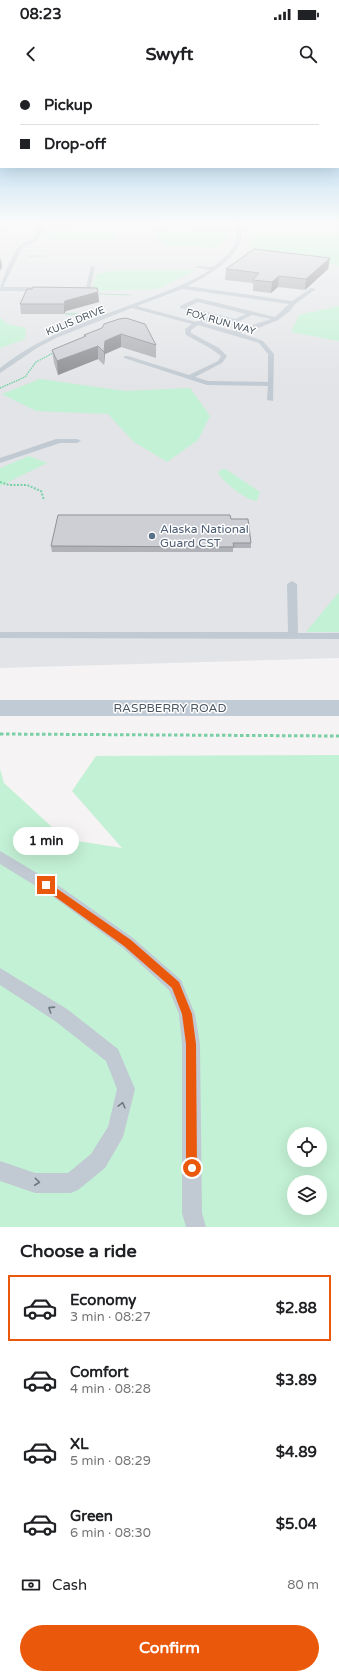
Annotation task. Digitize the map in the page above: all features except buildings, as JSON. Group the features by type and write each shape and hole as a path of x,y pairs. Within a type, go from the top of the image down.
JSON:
{"main road":[{"name":"RASPBERRY ROAD","path":"0,708 339,708"}],"lane":[{"path":"7,274 0,289 52,289"},
{"path":"66,289 88,290 92,274"},
{"name":"KULIS DRIVE","path":"0,371 9,363 36,346 76,328 182,287 207,274"},
{"path":"182,287 293,303"},
{"path":"163,314 217,292 223,288"},
{"path":"234,333 258,327 276,319 287,312 293,303 313,289"},
{"path":"197,300 276,319"},
{"name":"FOX RUN WAY","path":"133,307 198,323 260,342 271,354 271,400"},
{"path":"182,307 236,321 252,313"},
{"path":"189,377 220,362 224,356 220,350 196,340 188,334 188,329 198,323 218,316"},
{"path":"126,357 207,382 271,384"},
{"path":"0,361 9,363"},
{"path":"0,461 58,441 77,441"},
{"path":"292,584 293,636"},
{"path":"0,634 339,636"},
{"path":"0,857 57,892 128,943 175,985 187,1014 191,1044 192,1214 196,1227"},
{"path":"0,976 61,1015 112,1054 126,1089 116,1130 98,1161 71,1183 35,1183 0,1171"}],"path":[{"path":"102,294 112,294"},
{"path":"0,388 25,377 36,362 56,352"},
{"path":"0,482 9,485 27,485 41,491 44,500"},
{"path":"0,734 339,736"}],"shaded area":[{"path":"0,274 339,274 339,658 0,668"}],"green space":[{"path":"101,274 189,274 158,289 91,291 96,275"},
{"path":"339,306 339,341 291,332 299,315"},
{"path":"0,317 7,324 26,328 25,339 0,348"},
{"path":"40,379 125,391 190,388 210,416 198,440 167,462 134,442 108,414 36,411 2,394"},
{"path":"29,456 47,463 0,486 0,468"},
{"path":"224,468 260,492 257,501 247,498 225,481 218,472"},
{"path":"339,592 339,632 306,632"},
{"path":"339,755 339,1227 0,1227 0,769 4,783 65,839 122,848 72,791 96,756"}],"place":[{"name":"Alaska National Guard CST","path":"152,536"}],"route":[{"path":"46,885 128,943 175,985 187,1014 191,1044 192,1168"}]}
